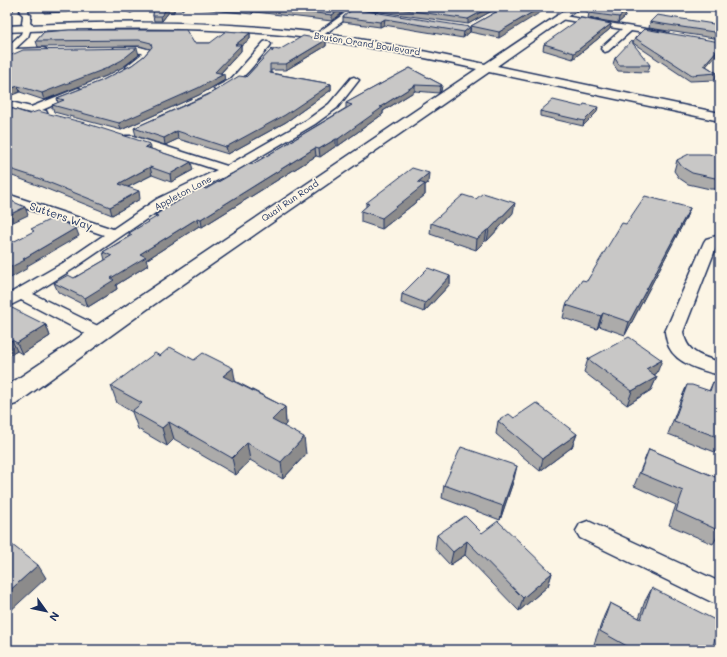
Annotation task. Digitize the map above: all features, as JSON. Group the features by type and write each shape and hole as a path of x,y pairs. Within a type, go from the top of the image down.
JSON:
{"main road":[{"name":"Quail Run Road","path":"7,398 98,334 576,7"},
{"name":"Bruton Orand Boulevard","path":"7,25 27,26 165,20 242,23 317,33 387,47 720,105"},
{"name":"Bruton Orand Boulevard","path":"7,29 27,26"},
{"name":"Bruton Orand Boulevard","path":"491,64 686,111 720,117"}],"street":[{"path":"7,52 25,35 27,18 24,12 25,7"},
{"path":"123,7 131,10"},
{"path":"287,7 352,11 384,16"},
{"path":"317,33 341,10"},
{"path":"317,33 352,11"},
{"path":"560,17 674,36"},
{"path":"605,49 629,28"},
{"path":"210,95 234,81 267,44"},
{"path":"108,50 140,50 148,52 121,73"},
{"path":"7,52 52,51"},
{"name":"Appleton Lane","path":"14,298 68,266 162,202 228,170 311,122 333,106 354,80"},
{"path":"32,110 88,87"},
{"path":"7,104 55,116"},
{"path":"136,130 122,136 228,170"},
{"name":"Sutters Way","path":"7,198 115,234"},
{"path":"716,240 674,332 677,346 692,360 720,369"},
{"path":"14,298 98,334"},
{"path":"588,531 720,594"}],"building":[{"path":"44,7 65,7 43,8"},
{"path":"154,7 168,7 161,16 153,16"},
{"path":"234,7 254,7 252,9"},
{"path":"264,7 314,7 341,9 332,15"},
{"path":"385,7 490,7 468,19"},
{"path":"505,7 541,7 499,32 471,26"},
{"path":"588,7 627,11 619,17 589,13 593,10"},
{"path":"353,9 470,27 464,32 385,19 380,22 343,17"},
{"path":"657,15 720,25 720,33 650,22"},
{"path":"581,18 611,24 574,53 544,44"},
{"path":"644,29 720,42 720,49 718,49 704,65 717,73 692,75 635,38"},
{"path":"69,30 186,30 194,43 210,43 226,31 250,33 235,45 241,45 215,72 224,74 198,88 119,123 52,105 64,100 57,98 101,81 132,65 144,56 152,47 151,43 139,40 36,41 44,32"},
{"path":"303,36 326,40 286,64 270,64 270,73 331,84 285,115 226,147 177,131 164,138 134,128 208,95 239,76 246,77 272,49 272,52 274,49 279,50"},
{"path":"631,41 650,65 619,65 615,58"},
{"path":"137,48 122,60 105,69 42,93 18,86 7,90 7,57 23,50"},
{"path":"410,68 442,85 415,85 380,107 383,107 338,139 319,149 315,148 201,219 198,218 140,254 146,257 111,278 114,280 85,298 54,283 68,275 74,278 112,256 103,252 132,235 129,233 158,216 155,215 202,187 206,189 251,163 253,164 352,105 346,103"},
{"path":"553,100 582,107 584,104 598,107 584,121 540,111"},
{"path":"7,107 29,114 38,111 85,123 150,144 145,147 191,162 170,174 150,167 120,183 119,184 139,191 110,207 35,177 7,168"},
{"path":"689,154 709,154 720,158 720,178 692,173 682,167 677,160"},
{"path":"412,168 429,173 418,182 425,184 382,218 361,211 369,204 366,203"},
{"path":"483,193 515,203 489,230 477,239 431,223 463,195 476,199"},
{"path":"645,196 690,208 629,322 603,313 601,316 566,305 582,280 587,281 622,223 626,224"},
{"path":"7,199 25,207 7,216"},
{"path":"53,218 76,228 23,259 25,260 7,269 7,245 34,231 31,229"},
{"path":"428,268 450,276 425,303 402,294"},
{"path":"12,308 46,325 17,343 12,340 7,344 7,311"},
{"path":"629,337 662,360 646,369 657,377 632,391 588,359"},
{"path":"170,347 194,360 203,353 233,368 223,376 285,407 272,420 304,437 281,462 247,443 232,458 169,422 162,428 132,411 142,403 111,386 155,353 160,356"},
{"path":"713,382 720,385 720,438 674,421 687,385 692,385 710,391"},
{"path":"536,403 577,434 543,458 498,421 509,414 514,418"},
{"path":"461,447 517,466 503,506 444,485"},
{"path":"649,449 720,479 720,531 676,511 683,491 640,473"},
{"path":"465,516 482,533 498,521 552,573 523,598 467,541 453,552 437,535"},
{"path":"7,541 38,565 7,593"},
{"path":"652,588 719,622 712,650 634,650 600,631 610,603 641,619"}]}
